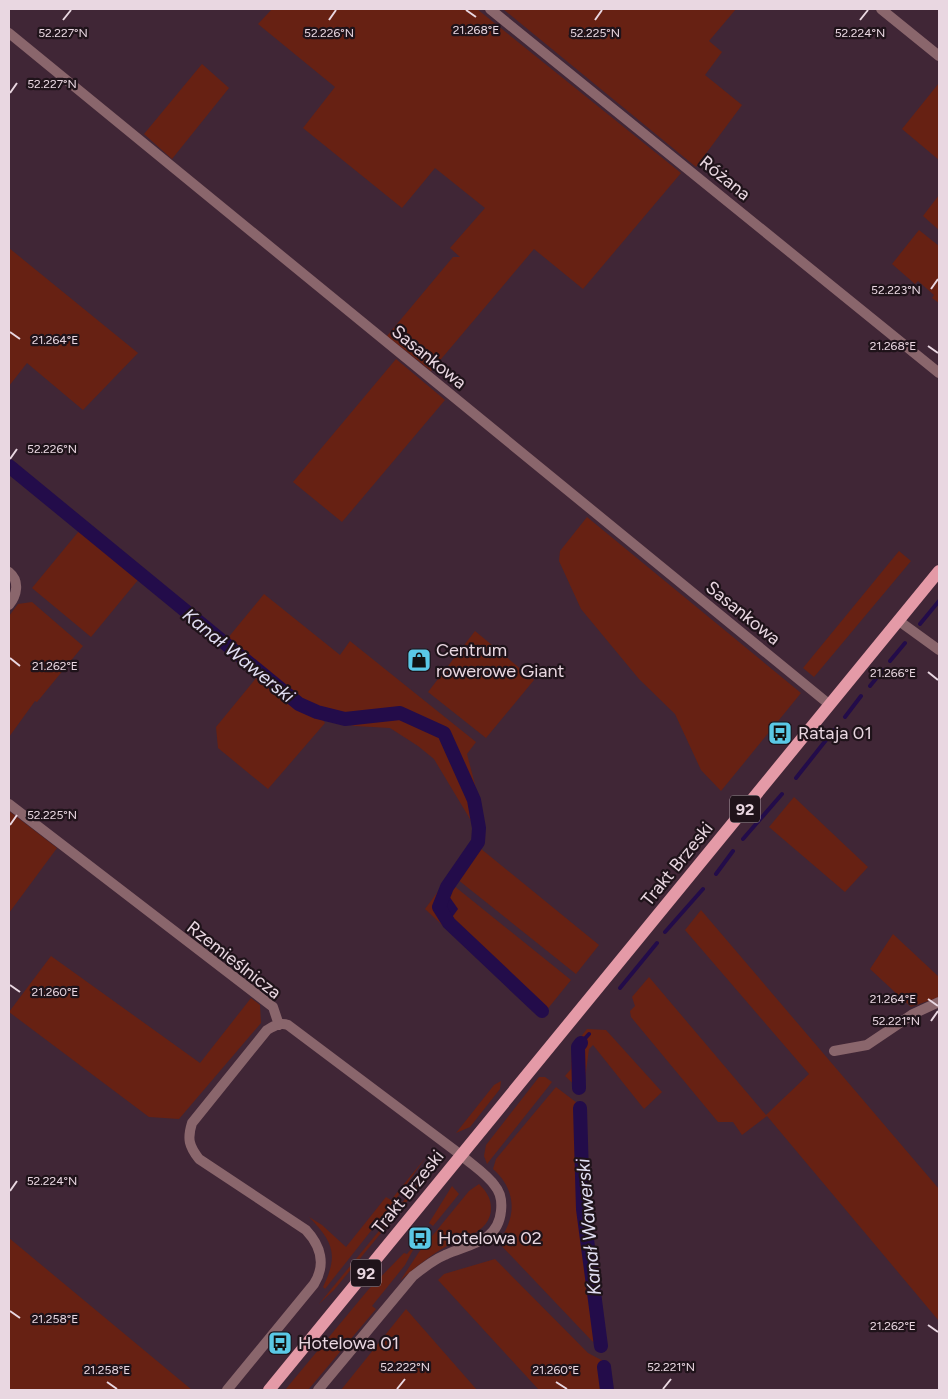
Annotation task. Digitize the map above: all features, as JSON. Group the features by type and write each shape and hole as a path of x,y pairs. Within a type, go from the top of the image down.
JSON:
{"main road":[{"name":"Trakt Brzeski","path":"269,1390 939,571"}],"street":[{"name":"Różana","path":"490,9 939,373"},
{"path":"881,9 939,56"},
{"name":"Sasankowa","path":"9,34 830,704"},
{"path":"9,572 17,584 14,599 9,605"},
{"path":"899,620 939,650"},
{"name":"Rzemieślnicza","path":"9,804 273,1007 279,1025 288,1025 461,1155"},
{"path":"834,1052 867,1045 913,1014 939,1002"},
{"path":"227,1390 314,1284 321,1268 318,1244 306,1230 200,1158 189,1146 188,1135 192,1123 267,1030 279,1025"},
{"name":"Trakt Brzeski","path":"318,1390 413,1276 430,1262 493,1234 500,1218 500,1196 490,1180 461,1155"}],"shaded area":[{"path":"272,9 477,9 681,173 583,289 534,249 431,371 387,336 453,257 460,257 450,248 485,208 435,168 402,208 303,128 335,87 258,24"},
{"path":"503,9 736,9 709,41 722,52 705,75 742,105 696,167"},
{"path":"202,64 229,88 172,159 144,134"},
{"path":"939,83 939,160 902,129"},
{"path":"939,195 939,230 923,216"},
{"path":"919,230 939,246 939,303 932,298 934,295 918,281 915,284 892,264"},
{"path":"9,248 138,353 83,410 27,363 9,386"},
{"path":"396,359 445,400 342,522 293,482"},
{"path":"9,458 227,639 264,594 340,655 350,641 476,742 467,754 478,796 483,842 480,848 599,945 576,974 457,879 453,885 571,980 541,1017 425,909 474,843 476,829 434,759 390,728 355,726 322,719 325,723 268,789 218,748 216,727 257,677 138,580 91,637 32,588 79,531 9,473"},
{"path":"587,517 801,693 721,791 701,770 675,714 639,679 581,609 559,561 560,551"},
{"path":"899,551 911,561 814,677 803,668"},
{"path":"32,602 83,646 37,702 35,701 9,737 9,616 18,604"},
{"path":"475,631 534,680 486,738 428,692"},
{"path":"794,797 868,867 845,892 769,827"},
{"path":"9,811 57,848 9,913"},
{"path":"449,896 458,909 448,923 438,917 440,901"},
{"path":"701,910 939,1189 939,1321 767,1116 742,1135 733,1122 718,1122 631,1017 630,1011 635,1006 632,997 649,977 766,1115 809,1074 685,930"},
{"path":"893,934 939,977 939,997 911,1007 870,969"},
{"path":"51,956 200,1063 251,998 260,1005 261,1023 179,1119 149,1117 9,1012"},
{"path":"587,1029 606,1030 662,1092 644,1109 593,1045 589,1049 583,1093 565,1076 571,1069 572,1048"},
{"path":"539,1077 545,1077 552,1082 487,1164 484,1156 486,1145"},
{"path":"501,1081 500,1089 470,1127 456,1133 494,1085"},
{"path":"556,1087 585,1109 593,1237 607,1350 592,1341 498,1242 509,1223 512,1204 507,1186 493,1169 496,1159"},
{"path":"426,1157 393,1203 325,1289 323,1287 331,1266 331,1249 324,1234 309,1217 322,1225 346,1247 386,1197 391,1200"},
{"path":"429,1170 433,1170 334,1290 319,1304"},
{"path":"479,1184 488,1195 491,1204 490,1217 486,1224 472,1235 435,1253 400,1281 419,1252 469,1191"},
{"path":"452,1186 459,1194 433,1226 429,1223"},
{"path":"9,1238 192,1390 9,1390"},
{"path":"411,1249 413,1250 405,1265 372,1306 376,1309 308,1390 285,1390 368,1290 404,1253 407,1254"},
{"path":"495,1259 588,1353 609,1364 614,1390 539,1390 438,1280 444,1274"},
{"path":"406,1309 477,1390 341,1390"}],"waterway":[{"name":"Kanał Wawerski","path":"9,466 299,704 317,712 345,719 400,713 444,733 474,800 479,828 478,842 447,887 439,907 449,923 542,1011"},
{"path":"920,624 939,601"},
{"path":"890,661 905,643"},
{"path":"870,686 883,670"},
{"path":"845,717 861,696"},
{"path":"796,778 834,730"},
{"path":"743,839 782,794"},
{"path":"716,874 733,851"},
{"path":"665,932 703,889"},
{"path":"620,988 657,943"},
{"path":"581,1043 589,1034"},
{"name":"Kanał Wawerski","path":"579,1088 578,1047 581,1043"},
{"name":"Kanał Wawerski","path":"580,1108 583,1209 601,1346"},
{"name":"Kanał Wawerski","path":"604,1367 607,1390"}],"place":[{"name":"Centrum rowerowe Giant","path":"419,660"},
{"name":"Rataja 01","path":"780,733"},
{"name":"Hotelowa 02","path":"420,1238"},
{"name":"Hotelowa 01","path":"280,1343"}]}
